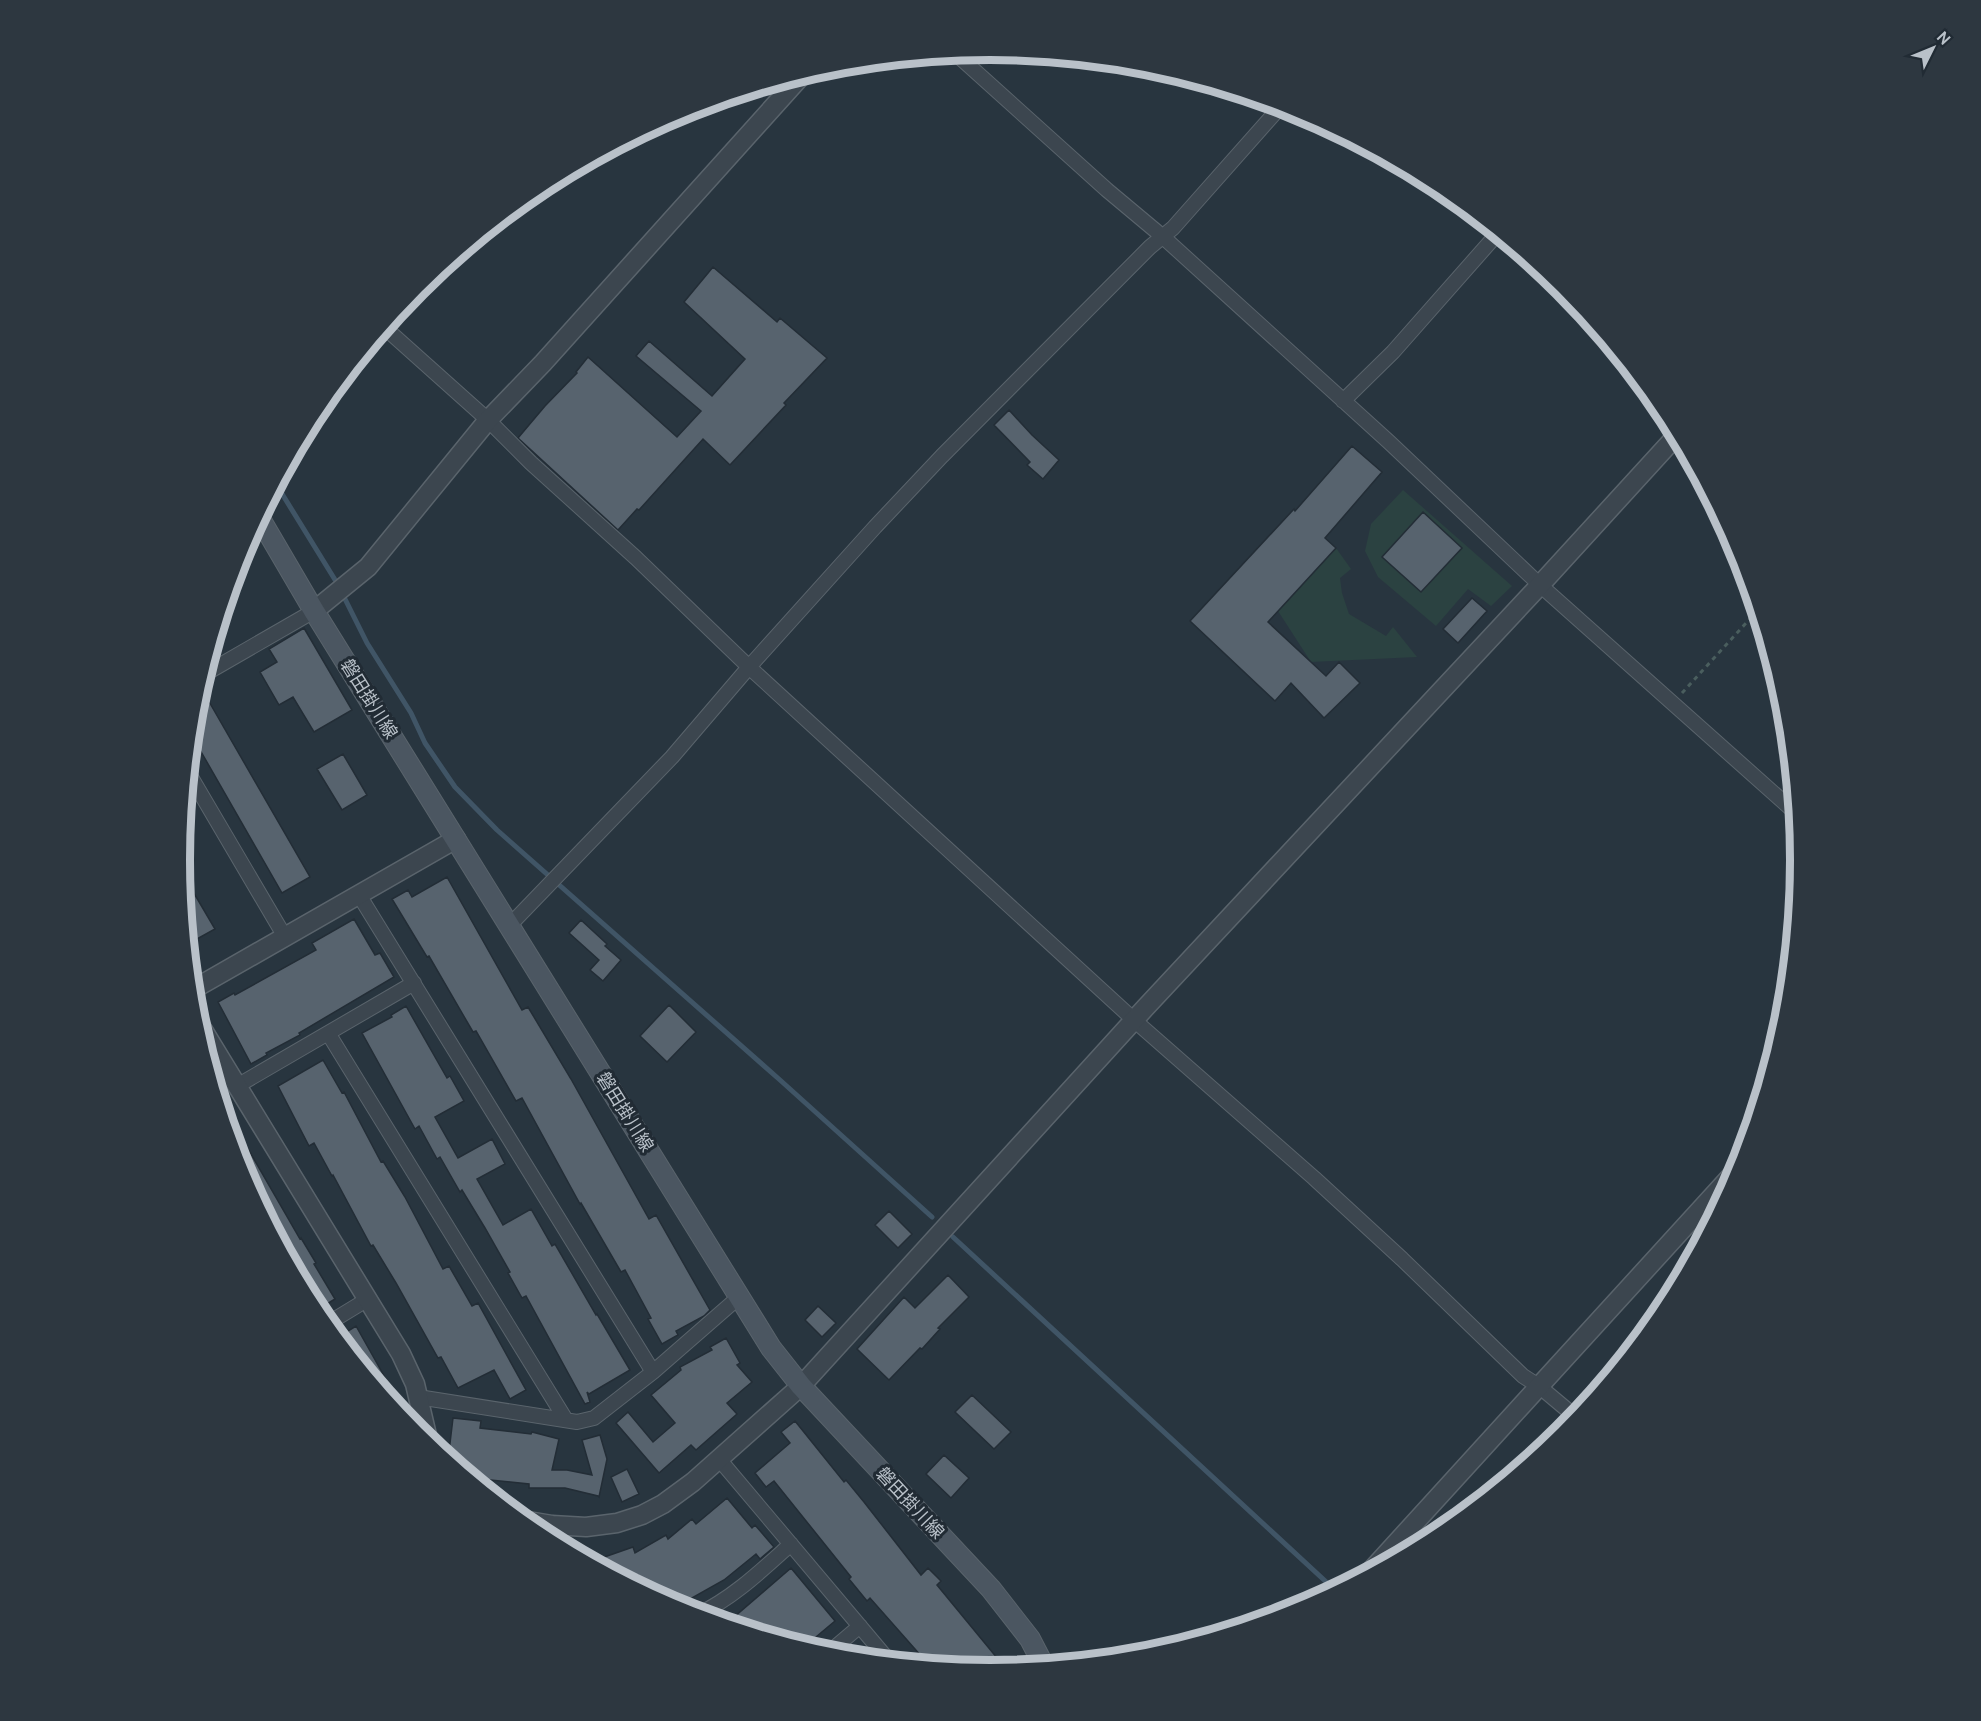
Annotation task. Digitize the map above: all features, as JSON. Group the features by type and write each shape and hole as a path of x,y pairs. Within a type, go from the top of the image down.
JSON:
{"main road":[{"name":"磐田掛川線","path":"264,526 314,611 771,1348 801,1386 991,1589 1030,1639 1040,1659"}],"street":[{"path":"965,61 1107,190 1162,236 1540,585 1789,807"},
{"path":"213,669 314,611 368,567 488,420 543,363 792,85"},
{"path":"510,925 672,757 748,667 875,527 1162,236 1173,228 1275,113"},
{"path":"1343,401 1393,352 1493,238"},
{"path":"390,332 636,558 748,667 1134,1020 1332,1194 1523,1376 1570,1412"},
{"path":"544,1525 586,1527 616,1523 642,1515 663,1504 719,1459 801,1386 1134,1020 1672,441"},
{"path":"194,783 285,937"},
{"path":"200,985 456,839"},
{"path":"359,895 653,1372"},
{"path":"237,1086 414,983"},
{"path":"328,1033 566,1420"},
{"path":"211,1044 401,1354 415,1384 425,1428"},
{"path":"1382,1559 1720,1190"},
{"path":"418,1397 577,1422 594,1418 653,1372 739,1297"},
{"path":"335,1319 368,1299"},
{"path":"719,1459 883,1654"},
{"path":"708,1609 742,1587 791,1544"},
{"path":"836,1646 860,1626"}],"path":[{"path":"1672,704 1753,616"}],"green space":[{"path":"1403,490 1512,586 1491,606 1468,589 1436,626 1378,577 1365,551 1371,524"},
{"path":"1336,548 1351,569 1340,578 1349,614 1386,636 1393,627 1417,657 1311,662 1278,611"}],"building":[{"path":"713,267 777,322 780,318 827,358 730,465 703,439 618,530 518,438 577,373 588,357 677,437 701,411 636,356 649,341 712,396 745,359 684,302"},
{"path":"1009,410 1059,460 1043,479 1027,465 1030,462 994,425"},
{"path":"1352,446 1382,472 1325,538 1336,548 1268,622 1326,676 1339,662 1360,683 1324,718 1291,683 1275,701 1190,621 1294,509 1295,511"},
{"path":"1423,512 1462,548 1421,592 1382,557"},
{"path":"1472,598 1487,611 1458,643 1443,629"},
{"path":"304,628 352,710 314,732 293,697 279,705 260,672 277,662 269,649"},
{"path":"207,697 310,877 282,893 198,747"},
{"path":"343,754 367,795 342,810 317,769"},
{"path":"447,877 522,1010 528,1007 649,1219 656,1215 710,1310 704,1316 676,1331 678,1335 662,1344 625,1270 621,1272 580,1204 522,1098 516,1101 476,1031 473,1032 429,956 427,957 392,899 408,890 412,897"},
{"path":"191,888 215,929 195,940"},
{"path":"354,919 375,955 380,953 394,977 251,1064 218,1002 316,950 312,943"},
{"path":"581,920 621,960 603,981 590,970 599,960 569,933"},
{"path":"669,1005 696,1032 667,1062 640,1036"},
{"path":"406,1006 447,1078 450,1076 464,1101 435,1117 458,1158 492,1139 505,1164 477,1179 503,1225 531,1209 552,1246 555,1244 630,1370 589,1394 587,1392 590,1402 585,1404 526,1296 522,1298 508,1273 510,1272 462,1190 460,1192 440,1157 437,1159 419,1126 415,1129 362,1033 392,1017 391,1015"},
{"path":"323,1060 342,1093 344,1092 381,1162 383,1161 405,1197 443,1269 449,1266 472,1306 478,1303 526,1390 510,1399 494,1370 458,1388 441,1357 438,1358 396,1283 373,1245 371,1246 314,1143 309,1146 278,1086"},
{"path":"247,1147 335,1299 325,1305 297,1261 273,1215 244,1149"},
{"path":"889,1211 912,1234 898,1248 875,1225"},
{"path":"948,1275 969,1297 938,1328 940,1329 922,1349 920,1348 889,1380 857,1349 904,1297 915,1308"},
{"path":"818,1306 836,1323 822,1337 805,1320"},
{"path":"356,1326 392,1390 355,1348 345,1333"},
{"path":"726,1338 740,1363 737,1365 752,1382 727,1403 737,1414 696,1450 691,1445 659,1473 616,1423 628,1412 653,1442 675,1423 651,1395 681,1370 680,1367 712,1350 710,1347"},
{"path":"972,1395 1011,1432 994,1449 955,1412"},
{"path":"453,1418 481,1421 480,1428 531,1434 532,1432 559,1439 552,1470 567,1470 592,1475 582,1440 600,1435 607,1459 599,1497 565,1488 529,1488 529,1484 483,1479 449,1450"},
{"path":"795,1421 844,1482 846,1480 864,1502 921,1575 928,1568 941,1581 937,1585 999,1661 923,1658 870,1598 867,1601 849,1579 851,1577 774,1481 766,1487 755,1473 790,1443 781,1432"},
{"path":"944,1455 969,1478 951,1498 926,1474"},
{"path":"627,1469 639,1494 622,1502 611,1477"},
{"path":"727,1498 752,1528 755,1525 774,1547 760,1559 756,1554 724,1580 687,1601 640,1580 638,1575 633,1577 599,1559 633,1547 635,1553 666,1535 668,1539 692,1519 696,1524"},
{"path":"791,1568 835,1621 812,1641 732,1619"}],"waterway":[{"path":"281,491 337,583 367,643 411,713 425,743 455,787 497,830 932,1217"},
{"path":"953,1237 1330,1585"}]}
